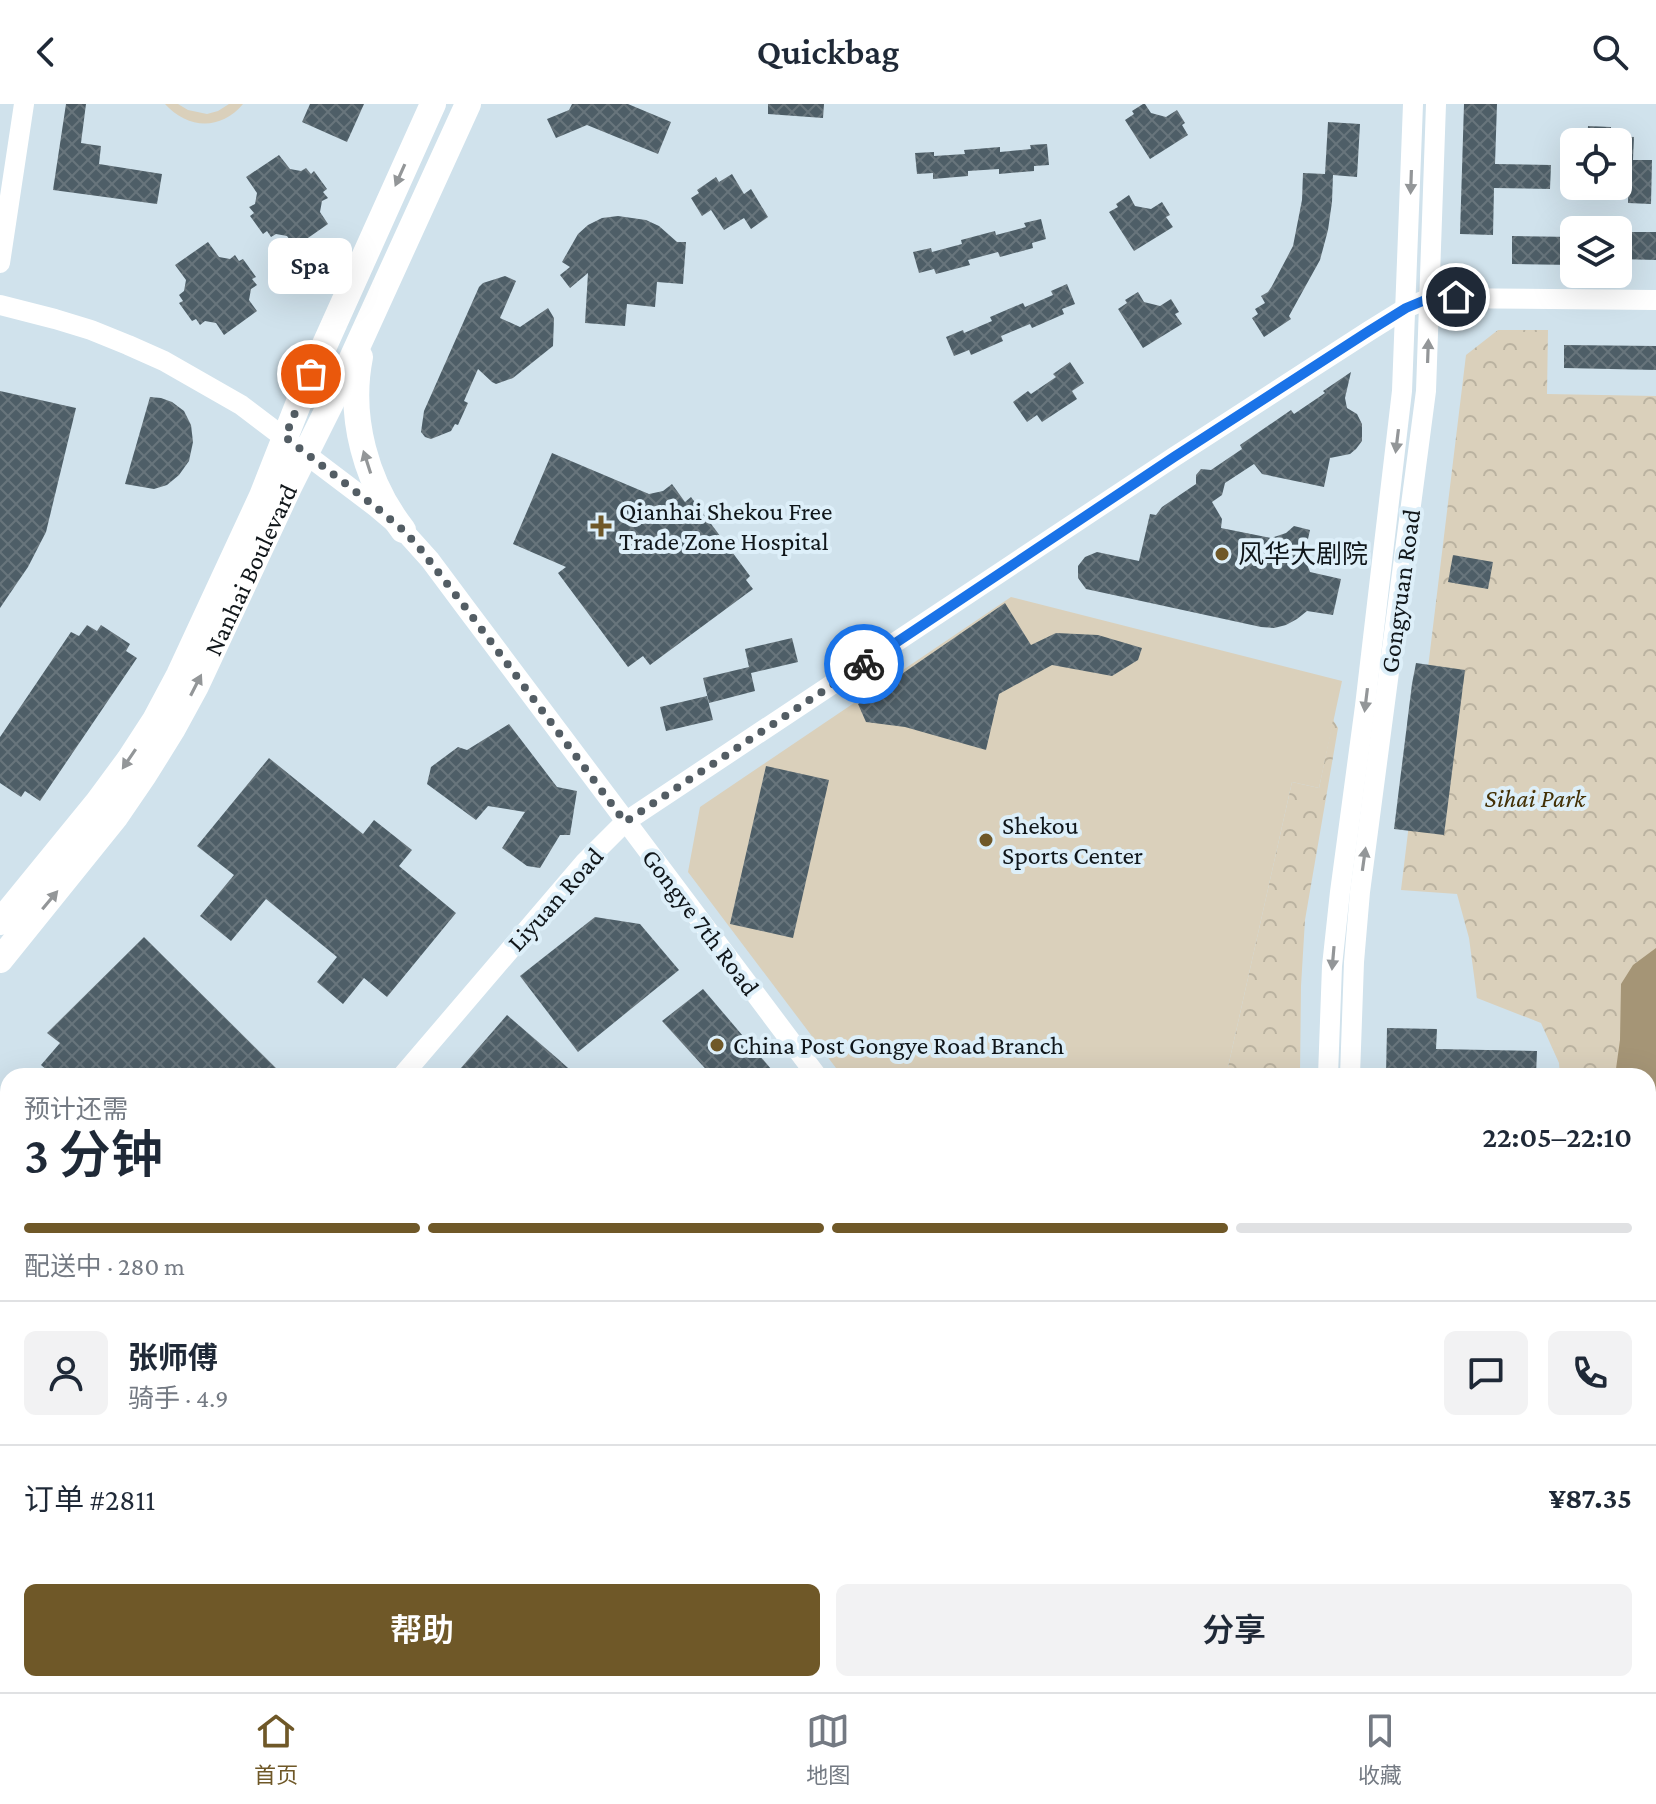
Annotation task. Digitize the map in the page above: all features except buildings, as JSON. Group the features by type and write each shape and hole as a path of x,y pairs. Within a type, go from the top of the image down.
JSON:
{"main road":[{"name":"Nanhai Boulevard","path":"0,922 98,802 155,720 179,675 262,496 305,388 433,104"},
{"name":"Nanhai Boulevard","path":"0,960 116,816 172,730 306,454 468,104"},
{"path":"366,327 358,369 357,410 362,444 384,502 403,530"}],"street":[{"path":"0,263 24,104"},
{"name":"Gongyuan Road","path":"1328,1068 1332,966 1340,892 1398,432 1413,104"},
{"name":"Gongyuan Road","path":"1350,1068 1360,892 1426,391 1436,104"},
{"name":"Liyuan Road","path":"409,1068 585,862 625,822 1406,308 1430,298 1656,300"},
{"name":"Gongye 7th Road","path":"0,305 91,330 164,361 241,405 403,530 430,560 811,1068"}],"green space":[{"path":"165,104 178,104 188,110 207,114 229,104 243,104 224,119 204,124 184,118"},
{"name":"Sihai Park","path":"1498,330 1548,330 1547,394 1656,396 1656,1068 1559,1068 1541,1023 1477,998 1469,938 1457,894 1401,890 1466,355"},
{"name":"Shekou Sports Center","path":"1011,597 1342,681 1319,788 1292,782 1228,1068 836,1068 688,872 700,807"},
{"path":"1333,720 1338,728 1305,920 1300,1068 1228,1068 1292,782 1319,788"}],"shaded area":[{"path":"1656,948 1656,1068 1616,1068 1621,984 1633,965"}],"way so far":[{"path":"311,374 285,437 377,508 418,546 625,822 864,664"}],"place":[{"name":"Spa","path":"311,374"},
{"name":"Qianhai Shekou Free Trade Zone Hospital","path":"601,526"},
{"name":"风华大剧院","path":"1222,554"},
{"name":"Shekou Sports Center","path":"986,840"},
{"name":"China Post Gongye Road Branch","path":"717,1045"}],"route":[{"path":"864,664 1174,457 1406,308 1430,298 1456,297"}]}
